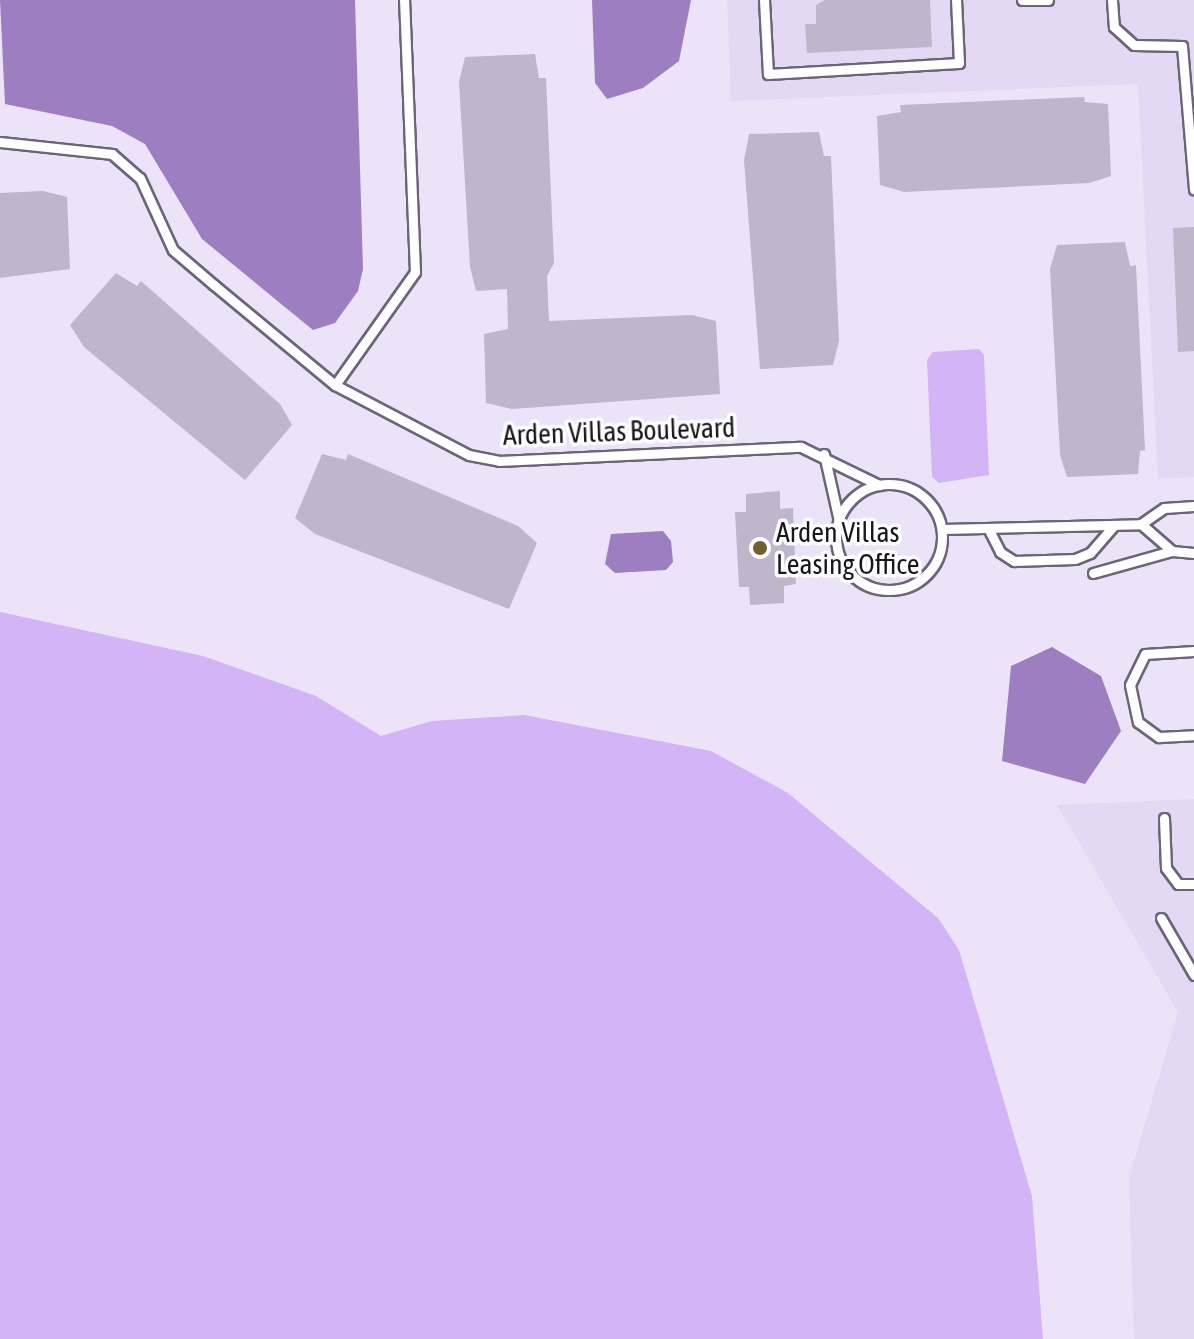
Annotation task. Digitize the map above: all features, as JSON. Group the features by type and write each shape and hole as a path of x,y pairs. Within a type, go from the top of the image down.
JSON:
{"lane":[{"path":"335,385 415,272 404,0"},
{"path":"764,0 768,74 959,63 956,0"},
{"path":"1022,0 1048,0"},
{"path":"1112,0 1114,27 1134,45 1182,46 1194,189"},
{"name":"Arden Villas Boulevard","path":"0,142 112,154 140,178 173,250 335,385 469,455 499,461 519,455 801,447 824,454 879,485 910,489 924,497 943,529"},
{"path":"824,454 839,521 839,555 860,582 877,589 912,585 927,575 941,550 943,529 1141,524 1164,508 1194,506"},
{"path":"839,521 854,498 879,485"},
{"path":"1141,524 1172,551"},
{"path":"988,528 1000,552 1014,561 1075,559 1090,553 1114,525"},
{"path":"1093,573 1172,551 1194,553"},
{"path":"1194,651 1145,654 1130,685 1138,722 1159,737 1194,735"},
{"path":"1164,818 1166,868 1178,884 1194,884"},
{"path":"1161,918 1194,975"}],"shaded area":[{"path":"0,0 355,0 363,269 358,291 335,323 313,330 202,239 145,144 112,126 5,104"},
{"path":"592,0 691,0 679,61 643,88 607,99 595,83"},
{"path":"727,0 1194,0 1194,477 1158,479 1138,84 731,101"},
{"path":"979,349 984,355 989,475 939,483 932,477 927,360 933,352"},
{"path":"663,531 671,541 673,562 666,570 615,573 605,564 611,534"},
{"path":"0,612 203,656 316,696 381,736 432,721 524,715 711,751 788,793 938,918 959,950 1032,1196 1043,1339 0,1339"},
{"path":"1052,647 1101,676 1121,731 1085,784 1002,761 1011,666"},
{"path":"1194,799 1194,1339 1134,1339 1129,1178 1178,1012 1057,805"}],"building":[{"path":"825,0 930,0 932,47 807,53 805,24 816,24 816,5"},
{"path":"535,54 539,78 546,78 554,263 547,276 549,321 692,315 716,321 720,394 512,409 486,403 484,334 508,329 507,289 476,291 470,267 459,82 465,57"},
{"path":"1084,97 1085,102 1108,104 1111,176 1089,183 904,192 880,185 877,116 901,112 900,105"},
{"path":"819,132 824,156 831,156 839,341 833,365 760,369 744,160 749,134"},
{"path":"43,191 67,197 70,269 0,278 0,193"},
{"path":"1194,227 1194,351 1178,352 1173,228"},
{"path":"1125,242 1130,266 1136,265 1145,450 1140,451 1138,474 1067,477 1060,455 1050,269 1057,245"},
{"path":"116,273 137,286 141,281 280,404 292,425 245,480 84,347 70,325"},
{"path":"322,454 346,460 348,454 518,526 537,543 509,609 315,534 295,518"},
{"name":"Arden Villas Leasing Office","path":"780,491 780,509 793,508 796,584 784,586 784,603 750,605 749,587 739,587 735,512 746,512 746,494"}],"place":[{"name":"Arden Villas Leasing Office","path":"760,548"}]}
